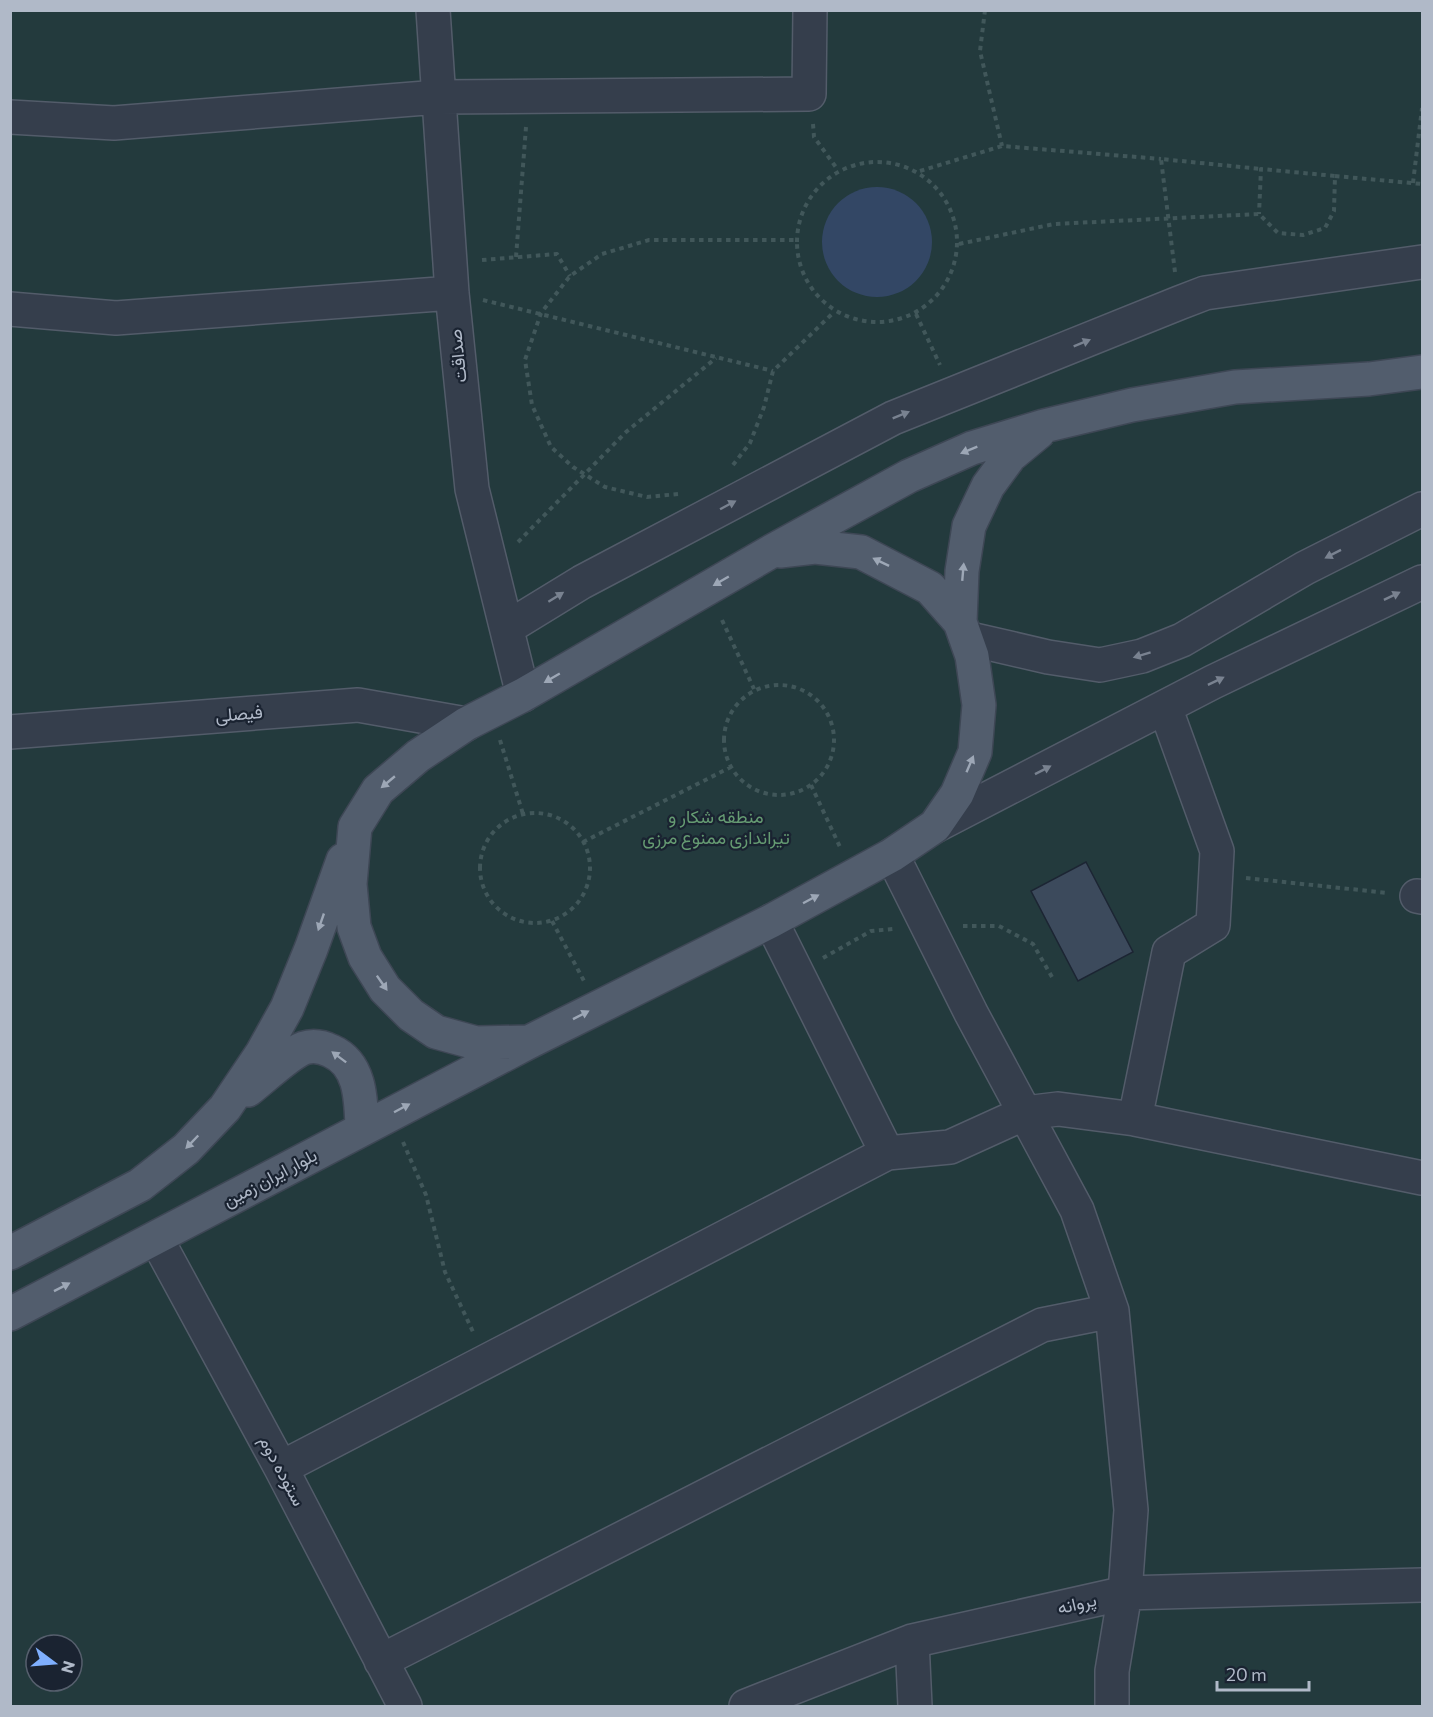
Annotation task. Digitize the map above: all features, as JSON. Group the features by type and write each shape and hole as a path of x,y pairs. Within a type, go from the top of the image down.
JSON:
{"main road":[{"path":"225,1108 262,1053 287,1008 355,827 378,790 418,756 479,732 523,695 772,551 909,476 972,448 1044,426 1132,405 1235,387 1369,379 1422,372"},
{"path":"935,826 957,794 975,752 979,705 972,656 963,630 962,571 969,526 988,486 1010,456 1044,426"},
{"path":"772,551 815,547 861,552 930,588 963,630"},
{"name":"بلوار ایران زمین","path":"10,1314 376,1121 771,921 892,855 935,826"},
{"path":"355,827 350,884 354,927 365,957 385,989 411,1015 436,1032 476,1043 529,1042"},
{"path":"10,1253 140,1185 186,1149 225,1108 304,1048 322,1047 340,1054 352,1069 360,1094 376,1121"}],"street":[{"name":"صداقت","path":"433,10 451,277 472,489 523,695"},
{"path":"10,117 114,123 438,97 809,94 810,10"},
{"path":"507,628 582,582 892,418 1205,293 1422,261"},
{"path":"10,309 116,318 451,277"},
{"path":"963,630 1048,657 1100,664 1142,656 1182,640 1305,568 1422,508"},
{"path":"935,826 1164,707 1422,582"},
{"name":"فیصلی","path":"10,732 358,705 479,732"},
{"path":"1135,1119 1169,952 1213,925 1217,851 1164,707"},
{"path":"892,855 970,1013 1077,1209 1112,1311 1131,1510 1125,1593 1112,1671 1112,1707"},
{"path":"771,921 887,1153"},
{"path":"281,1468 887,1153 950,1147 1025,1113 1058,1109 1135,1119 1422,1178"},
{"name":"ستوده دوم","path":"156,1238 281,1468 405,1707"},
{"path":"381,1661 1042,1325 1112,1311"},
{"name":"پروانه","path":"746,1707 912,1641 1125,1593 1422,1585"},
{"path":"912,1641 915,1707"}],"path":[{"path":"985,10 980,51 1002,146"},
{"path":"809,94 814,137 838,170"},
{"path":"516,257 528,97"},
{"path":"1413,183 1422,108"},
{"path":"920,171 1002,146 1422,184"},
{"path":"1161,159 1179,303"},
{"path":"879,160 920,171 949,202 959,244 947,284 916,314 875,324 834,312 805,282 795,240 807,199 838,170 879,160"},
{"path":"1259,214 1261,169"},
{"path":"959,244 1054,224 1259,214 1278,232 1303,235 1325,228 1334,212 1335,176"},
{"path":"686,493 647,497 605,487 573,467 551,447 532,405 525,360 541,313 570,276 602,255 649,240 795,240"},
{"path":"451,277 516,257 557,254 570,276"},
{"path":"451,277 541,313 773,371"},
{"path":"731,468 750,443 764,407 773,371 834,312"},
{"path":"916,314 953,395"},
{"path":"492,570 626,432 717,357"},
{"path":"712,625 722,620 754,689"},
{"path":"772,684 792,685 810,693 824,706 832,723 835,743 831,762 820,778 804,789 786,795 766,794 748,787 731,767 726,756 723,737 728,717 738,701 754,689 772,684"},
{"path":"479,732 499,736 523,814"},
{"path":"583,842 731,767"},
{"path":"811,785 841,849"},
{"path":"523,814 548,814 566,821 580,835 583,842 589,852 591,871 586,890 576,906 560,918 542,924 522,923 504,915 490,902 482,885 479,865 483,846 495,830 510,818 523,814"},
{"path":"1215,875 1420,897"},
{"path":"552,921 598,1007"},
{"path":"376,1121 426,1195 445,1272 487,1361"}],"green space":[{"name":"منطقه شکار و تیراندازی ممنوع مرزی","path":"11,11 1422,11 1422,1706 11,1706"}],"water":[{"path":"877,187 898,191 916,203 928,221 932,242 928,263 916,281 898,293 877,297 856,293 838,281 826,263 822,242 826,221 838,203 856,191"}],"building":[{"path":"1086,862 1133,952 1078,981 1031,891"}]}
